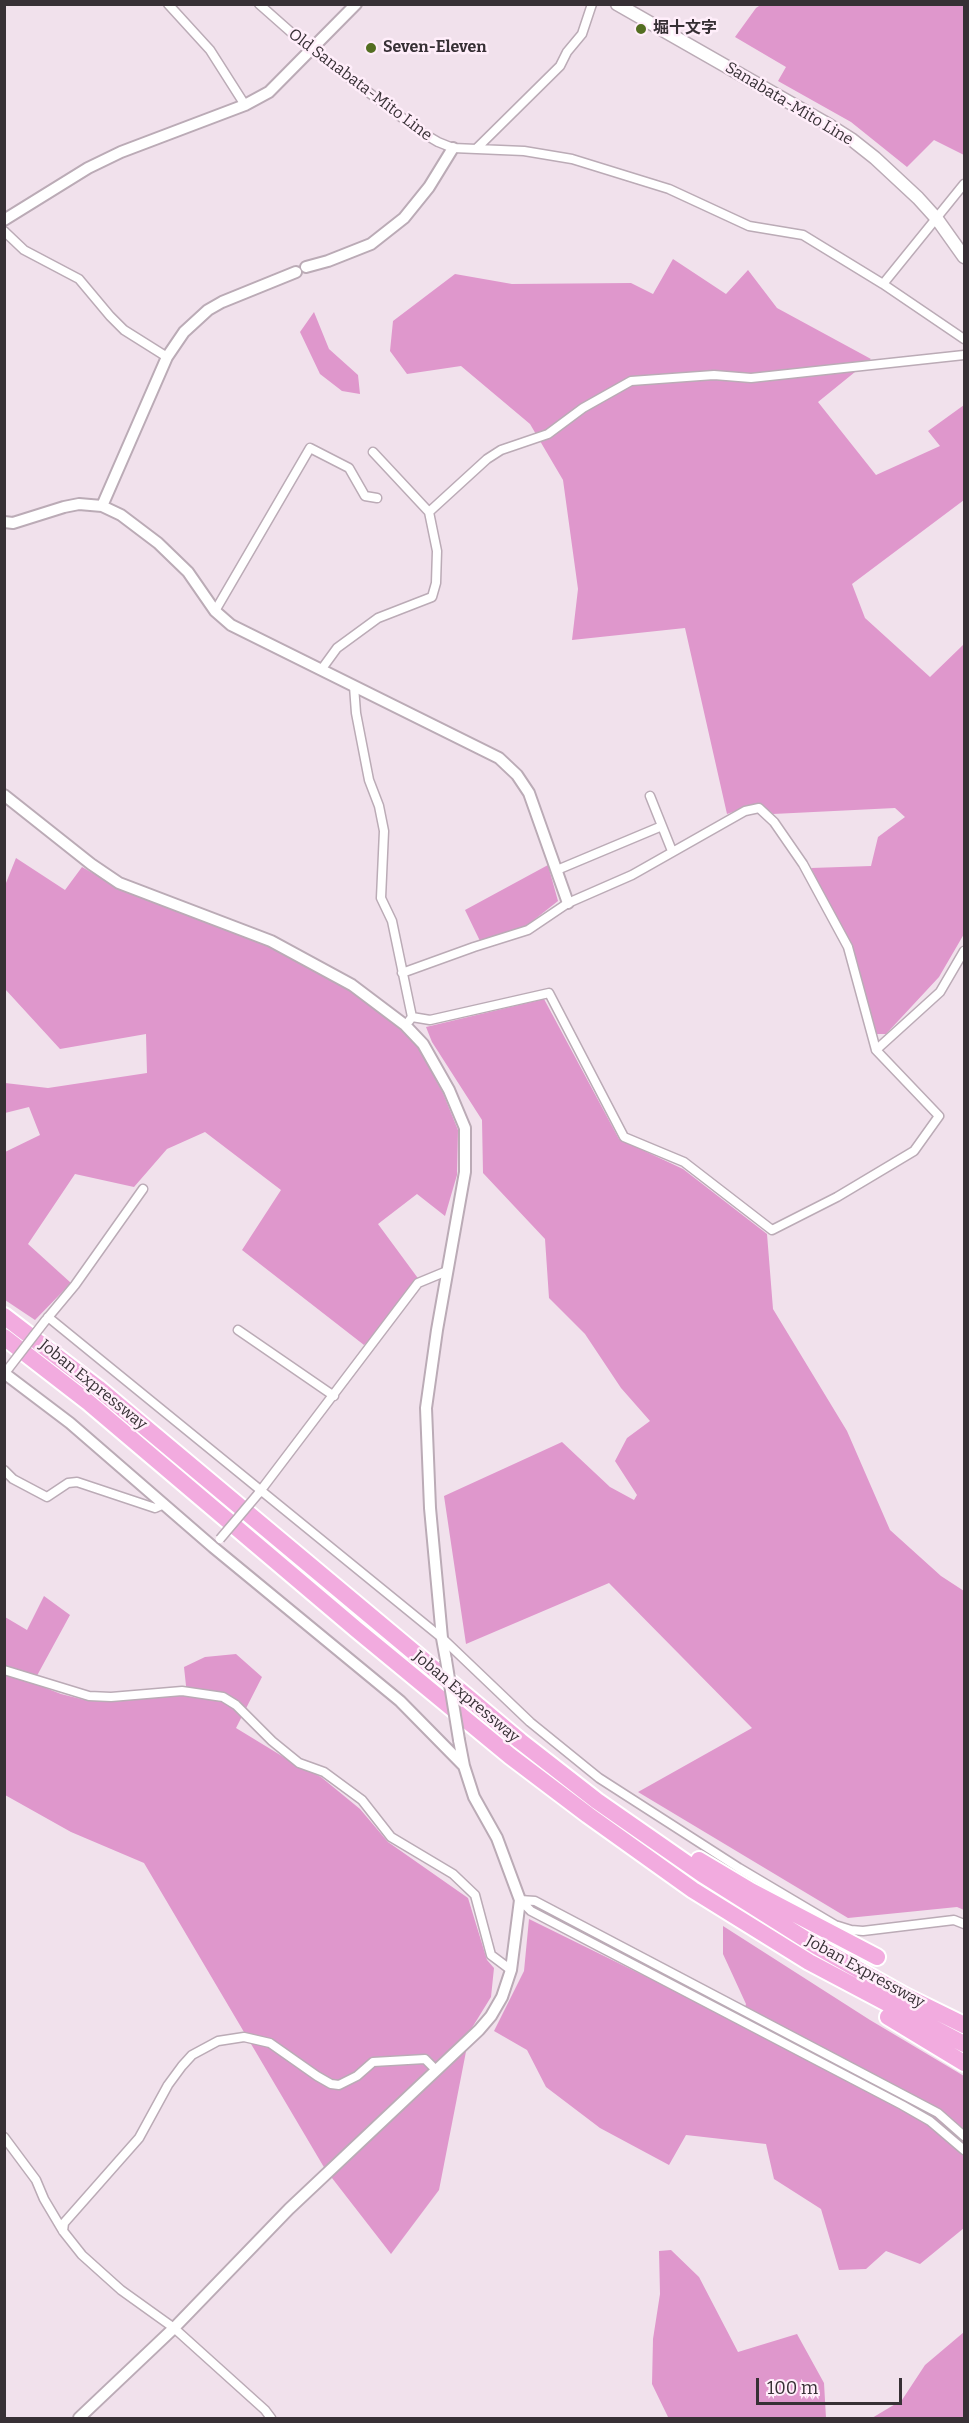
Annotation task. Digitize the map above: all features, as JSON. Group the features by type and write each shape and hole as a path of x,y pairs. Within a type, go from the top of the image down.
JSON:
{"highway":[{"name":"Joban Expressway","path":"4,1316 143,1424 476,1705 597,1801 702,1874 816,1946 905,1996 964,2025"},
{"name":"Joban Expressway","path":"4,1337 88,1402 510,1756 641,1854 739,1920 809,1962 964,2044"},
{"path":"597,1801 751,1891 877,1957"},
{"path":"809,1962 879,2011 964,2063"}],"main road":[{"name":"Sanabata-Mito Line","path":"617,4 829,125 882,164 937,219 964,257"}],"street":[{"path":"168,4 210,50 245,105"},
{"name":"Old Sanabata-Mito Line","path":"259,4 313,50 421,132 438,142 453,148 524,151 572,159 669,189 749,226 803,235 883,284 964,339"},
{"path":"4,220 88,168 121,152 245,105 268,92 313,50 356,4"},
{"path":"477,148 560,66 567,51 582,34 592,4"},
{"path":"102,506 167,357 184,332 208,310 239,294 371,244 397,224 418,203 453,148"},
{"path":"883,284 964,184"},
{"path":"4,231 24,250 79,279 124,330 167,357"},
{"path":"429,512 487,459 501,450 548,434 583,408 631,381 714,375 751,378 964,355"},
{"path":"215,611 310,448 349,468 365,496 377,498"},
{"path":"321,670 337,648 378,618 432,597 436,583 436,551 429,512 373,452"},
{"path":"4,522 13,523 79,504 102,506 121,515 158,543 188,572 215,611 245,634 498,758 517,775 529,793 568,903"},
{"path":"354,686 369,780 379,806 384,831 381,898 392,921 409,1021 449,1090 465,1128 465,1172 426,1408 430,1508 442,1638 464,1766 474,1797 497,1838 520,1900 531,1911 902,2105 930,2121 964,2150"},
{"path":"4,795 91,864 119,883 271,941 352,985 409,1021 430,1020 549,993 624,1137 684,1162 772,1230 837,1197 914,1151 939,1116 876,1050 848,947 803,864 774,822 759,808 745,811 632,875 568,903 528,930 402,974"},
{"path":"650,796 672,851"},
{"path":"557,870 662,826"},
{"path":"876,1050 940,992 964,951"},
{"path":"143,1189 75,1286 6,1372 70,1423 164,1504 217,1543 400,1701 464,1766"},
{"path":"217,1543 260,1492 418,1283 447,1270"},
{"path":"47,1319 442,1638 530,1722 599,1778 739,1868 835,1925 863,1931 954,1920 964,1924"},
{"path":"238,1330 334,1396"},
{"path":"4,1470 13,1479 47,1497 68,1483 77,1482 155,1508 164,1504"},
{"path":"4,1670 89,1696 111,1698 182,1691 223,1696 236,1705 299,1763 324,1772 362,1800 391,1838 453,1874 474,1895 491,1955 511,1970"},
{"path":"79,2418 174,2328 289,2209 479,2030 491,2016 502,1997 511,1970 520,1900"},
{"path":"520,1900 535,1900 938,2113 964,2136"},
{"path":"63,2231 64,2223 139,2138 168,2085 182,2066 197,2051 218,2041 244,2037 270,2043 331,2084 339,2085 357,2076 373,2062 424,2059 436,2070"},
{"path":"4,2137 36,2180 44,2199 63,2231 95,2268 174,2328 271,2418"}],"shaded area":[{"path":"762,4 964,5 964,155 934,140 907,167 851,122 778,81 786,67 735,37 756,8"},
{"path":"673,259 726,294 748,270 777,308 871,359 818,402 876,475 940,446 928,431 964,405 964,500 852,584 865,618 930,677 964,644 964,934 939,977 886,1034 875,1034 851,946 811,868 871,866 878,837 905,817 895,808 773,814 759,803 727,814 685,628 572,640 578,589 563,480 530,424 461,366 407,374 390,351 393,321 455,274 512,284 631,283 653,294"},
{"path":"314,312 329,349 358,375 360,394 342,391 320,374 300,332"},
{"path":"16,858 65,890 82,867 119,888 268,946 349,989 402,1030 419,1049 443,1093 458,1130 457,1175 445,1216 417,1194 378,1224 420,1281 390,1321 364,1345 242,1250 281,1190 205,1132 167,1149 134,1187 75,1174 28,1244 71,1283 35,1320 5,1300 5,1152 40,1135 29,1107 5,1113 5,1083 48,1088 147,1073 146,1034 60,1049 5,989 4,888"},
{"path":"548,865 558,901 525,927 480,941 465,910"},
{"path":"544,999 619,1139 683,1169 767,1234 773,1309 847,1431 890,1530 941,1576 964,1591 964,1910 957,1907 848,1918 638,1792 752,1728 609,1583 466,1644 444,1496 562,1442 610,1487 634,1500 637,1495 615,1461 627,1438 650,1421 621,1388 585,1334 549,1298 545,1239 483,1173 482,1120 432,1042 426,1027"},
{"path":"44,1596 70,1615 33,1683 61,1694 89,1701 187,1695 184,1667 205,1657 236,1654 262,1677 236,1728 321,1777 360,1809 388,1842 468,1898 487,1960 494,1968 491,1997 470,2031 439,2190 391,2254 325,2169 144,1863 71,1832 5,1795 5,1617 27,1630"},
{"path":"529,1919 740,2023 746,2004 723,1954 723,1926 870,2020 964,2076 964,2228 920,2264 886,2251 866,2269 839,2270 821,2209 774,2179 766,2144 686,2135 669,2165 600,2128 546,2087 527,2050 494,2031 524,1971"},
{"path":"671,2250 699,2277 738,2352 797,2334 824,2383 826,2418 668,2417 652,2384 653,2339 660,2294 659,2251"},
{"path":"964,2332 964,2418 872,2418 902,2400 925,2365"}],"place":[{"name":"堀十文字","path":"641,29"},
{"name":"Seven-Eleven","path":"371,48"}]}
